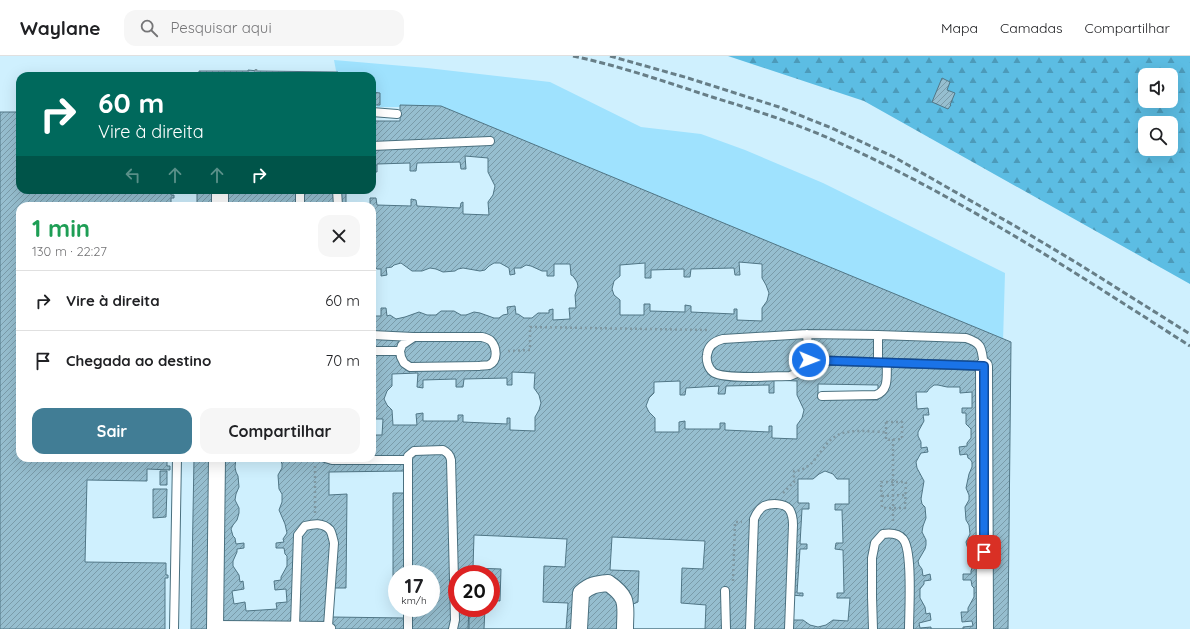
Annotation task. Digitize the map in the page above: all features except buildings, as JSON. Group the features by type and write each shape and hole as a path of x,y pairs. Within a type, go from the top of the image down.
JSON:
{"street":[{"path":"984,366 984,629"},
{"path":"215,627 217,462"},
{"path":"579,629 581,594 587,587 608,583 621,594 625,600 625,629"}],"lane":[{"path":"376,112 397,114"},
{"path":"376,146 490,141"},
{"path":"807,334 809,360 802,371 797,374 790,376 721,375 712,372 708,364 707,354 710,347 716,341 724,339 807,334 966,338 975,341 980,345 984,366 809,360"},
{"path":"376,335 488,338 496,351 496,356 490,365 410,367 404,363 400,351 402,345 414,337"},
{"path":"822,396 876,395 880,394 885,389 886,384 878,335"},
{"path":"376,351 400,351"},
{"path":"408,565 408,456 414,451 443,450 447,452 451,460 455,620 453,629"},
{"path":"376,460 408,460"},
{"path":"174,629 177,462"},
{"path":"750,629 754,519 764,506 777,504 785,506 789,510 792,515 793,525 789,629"},
{"path":"215,627 330,627 334,542 330,530 315,523 305,526 298,536 295,626"},
{"path":"873,629 872,558 875,543 883,534 892,533 903,539 907,547 909,564 909,629"},
{"path":"725,591 726,629"},
{"path":"408,617 408,629"}],"path":[{"path":"256,66 256,72"},
{"path":"496,351 530,350 530,327 708,330 716,341"},
{"path":"886,422 902,422 902,439 893,439 886,440 886,422"},
{"path":"892,533 893,439"},
{"path":"315,523 316,464"},
{"path":"882,482 892,482 906,482 905,508 882,508 882,482"},
{"path":"882,496 905,495"}],"shaded area":[{"path":"334,60 427,68 550,82 641,127 701,134 745,150 823,183 1005,273 1003,342 436,107 377,107 376,72 336,72"}],"green space":[{"path":"728,56 1190,56 1190,284 864,101"}],"railway":[{"path":"573,56 643,75 764,113 815,132 848,147 936,191 1022,240 1190,346"},
{"path":"610,56 688,78 779,107 834,129 894,157 1077,263 1190,334"}],"route":[{"path":"809,360 984,366 984,552"}]}
